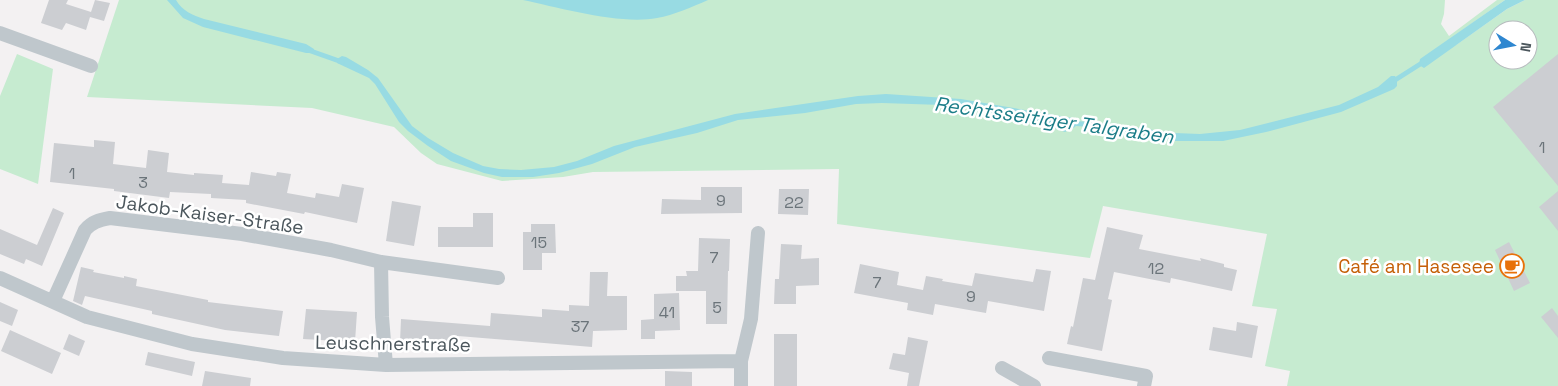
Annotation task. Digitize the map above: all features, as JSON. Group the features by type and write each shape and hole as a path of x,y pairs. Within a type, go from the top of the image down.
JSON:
{"street":[{"path":"0,34 92,66"},
{"name":"Jakob-Kaiser-Straße","path":"53,301 85,230 90,224 104,219 242,234 331,250 381,262 498,278"},
{"path":"741,386 740,361 751,318 758,233"},
{"path":"381,262 382,317 386,364"},
{"name":"Leuschnerstraße","path":"0,278 87,317 192,344 283,358 386,364 740,361"},
{"path":"1049,358 1146,376 1144,386"},
{"path":"1002,368 1034,386"}],"green space":[{"path":"119,0 1445,0 1441,24 1449,36 1497,0 1505,0 1451,38 1456,45 1488,22 1488,70 1538,70 1538,20 1491,20 1525,0 1558,0 1558,386 1287,386 1290,371 1265,366 1277,309 1252,306 1267,234 1103,206 1090,258 837,224 839,169 593,172 563,177 502,181 437,164 421,153 394,127 312,108 87,97"},
{"path":"17,54 53,69 38,184 0,169 0,96"}],"water":[{"path":"167,0 176,0 185,10 204,19 306,44 314,49 314,53 306,53 203,27 183,18"},
{"path":"523,0 708,0 670,15 642,20 590,15"},
{"path":"1505,0 1525,0 1507,9 1492,20 1488,20 1488,23 1424,68 1419,65 1420,59"},
{"path":"342,56 368,70 378,78 412,126 428,138 453,153 483,166 499,169 521,170 554,167 577,161 614,146 735,114 858,96 886,94 961,99 1073,118 1077,124 1065,132 1048,126 974,109 942,105 856,104 805,113 738,120 697,133 635,147 592,164 559,173 533,177 502,177 484,173 451,161 408,131 399,122 375,84 369,78 337,63 337,59"},
{"path":"1391,76 1395,76 1397,79 1397,86 1394,89 1341,112 1266,132 1223,141 1176,141 1124,132 1111,140 1099,126 1106,123 1174,133 1200,134 1240,130 1339,105 1378,87"}],"building":[{"path":"49,0 68,0 66,4 91,12 95,0 110,3 104,21 90,17 86,30 66,23 62,30 41,23"},
{"path":"1558,54 1558,186 1493,107"},
{"path":"94,140 115,142 113,164 146,168 148,150 169,153 167,172 194,175 194,173 223,175 222,183 249,185 251,172 276,176 277,172 291,174 287,193 315,198 316,193 339,197 342,184 364,188 357,223 305,212 304,214 246,203 246,200 211,198 211,194 170,192 169,198 114,191 114,189 50,182 54,143 94,147"},
{"path":"701,187 742,187 742,213 661,214 662,199 701,200"},
{"path":"779,189 809,189 808,215 778,214"},
{"path":"1558,191 1558,231 1539,207"},
{"path":"392,201 421,206 414,246 386,241"},
{"path":"53,208 64,213 42,266 26,259 24,264 0,254 0,229 37,245"},
{"path":"473,213 493,213 493,247 438,247 438,227 473,227"},
{"path":"531,224 555,224 556,253 542,253 542,270 523,270 523,232 531,232"},
{"path":"1107,227 1143,235 1139,249 1201,261 1200,258 1224,264 1224,267 1237,270 1232,291 1171,278 1170,283 1114,272 1108,299 1112,300 1102,351 1067,344 1071,326 1073,327 1083,278 1095,280"},
{"path":"699,238 730,239 727,324 706,324 706,291 676,291 676,276 687,276 686,271 698,271"},
{"name":"Café am Hasesee","path":"1509,242 1530,283 1514,291 1495,250"},
{"path":"781,244 802,245 801,259 819,258 819,285 796,286 796,304 774,304 775,279 779,279"},
{"path":"860,264 899,272 897,285 923,290 926,276 972,286 975,273 1033,282 1036,269 1051,271 1044,311 988,301 986,313 935,304 933,315 907,310 908,303 854,293"},
{"path":"81,267 94,270 93,272 137,279 136,286 208,300 208,302 283,311 279,336 225,330 152,314 152,311 85,296 82,305 73,301"},
{"path":"590,272 608,272 607,296 627,296 627,330 593,331 592,347 458,336 457,346 400,342 401,319 490,326 491,313 542,317 542,309 569,311 569,305 589,306"},
{"path":"679,293 680,330 655,331 655,339 641,339 641,320 654,319 654,294"},
{"path":"0,302 18,310 12,326 0,321"},
{"path":"1552,308 1558,316 1558,338 1541,317"},
{"path":"306,309 357,312 355,342 303,339"},
{"path":"1237,322 1258,326 1252,358 1209,350 1213,327 1236,331"},
{"path":"10,330 61,353 52,374 1,351"},
{"path":"69,334 85,341 79,356 63,349"},
{"path":"774,334 797,334 797,386 774,386"},
{"path":"908,337 928,341 919,386 907,386 909,373 889,369 893,353 905,355"},
{"path":"148,352 195,362 192,376 145,365"},
{"path":"205,371 251,378 250,386 202,386"},
{"path":"665,371 692,372 692,386 665,386"}],"waterway":[{"name":"Rechtsseitiger Talgraben","path":"308,50 342,62"},
{"name":"Rechtsseitiger Talgraben","path":"1392,82 1425,61"},
{"name":"Rechtsseitiger Talgraben","path":"1071,123 1105,126"}],"place":[{"name":"Café am Hasesee","path":"1512,266"}]}
